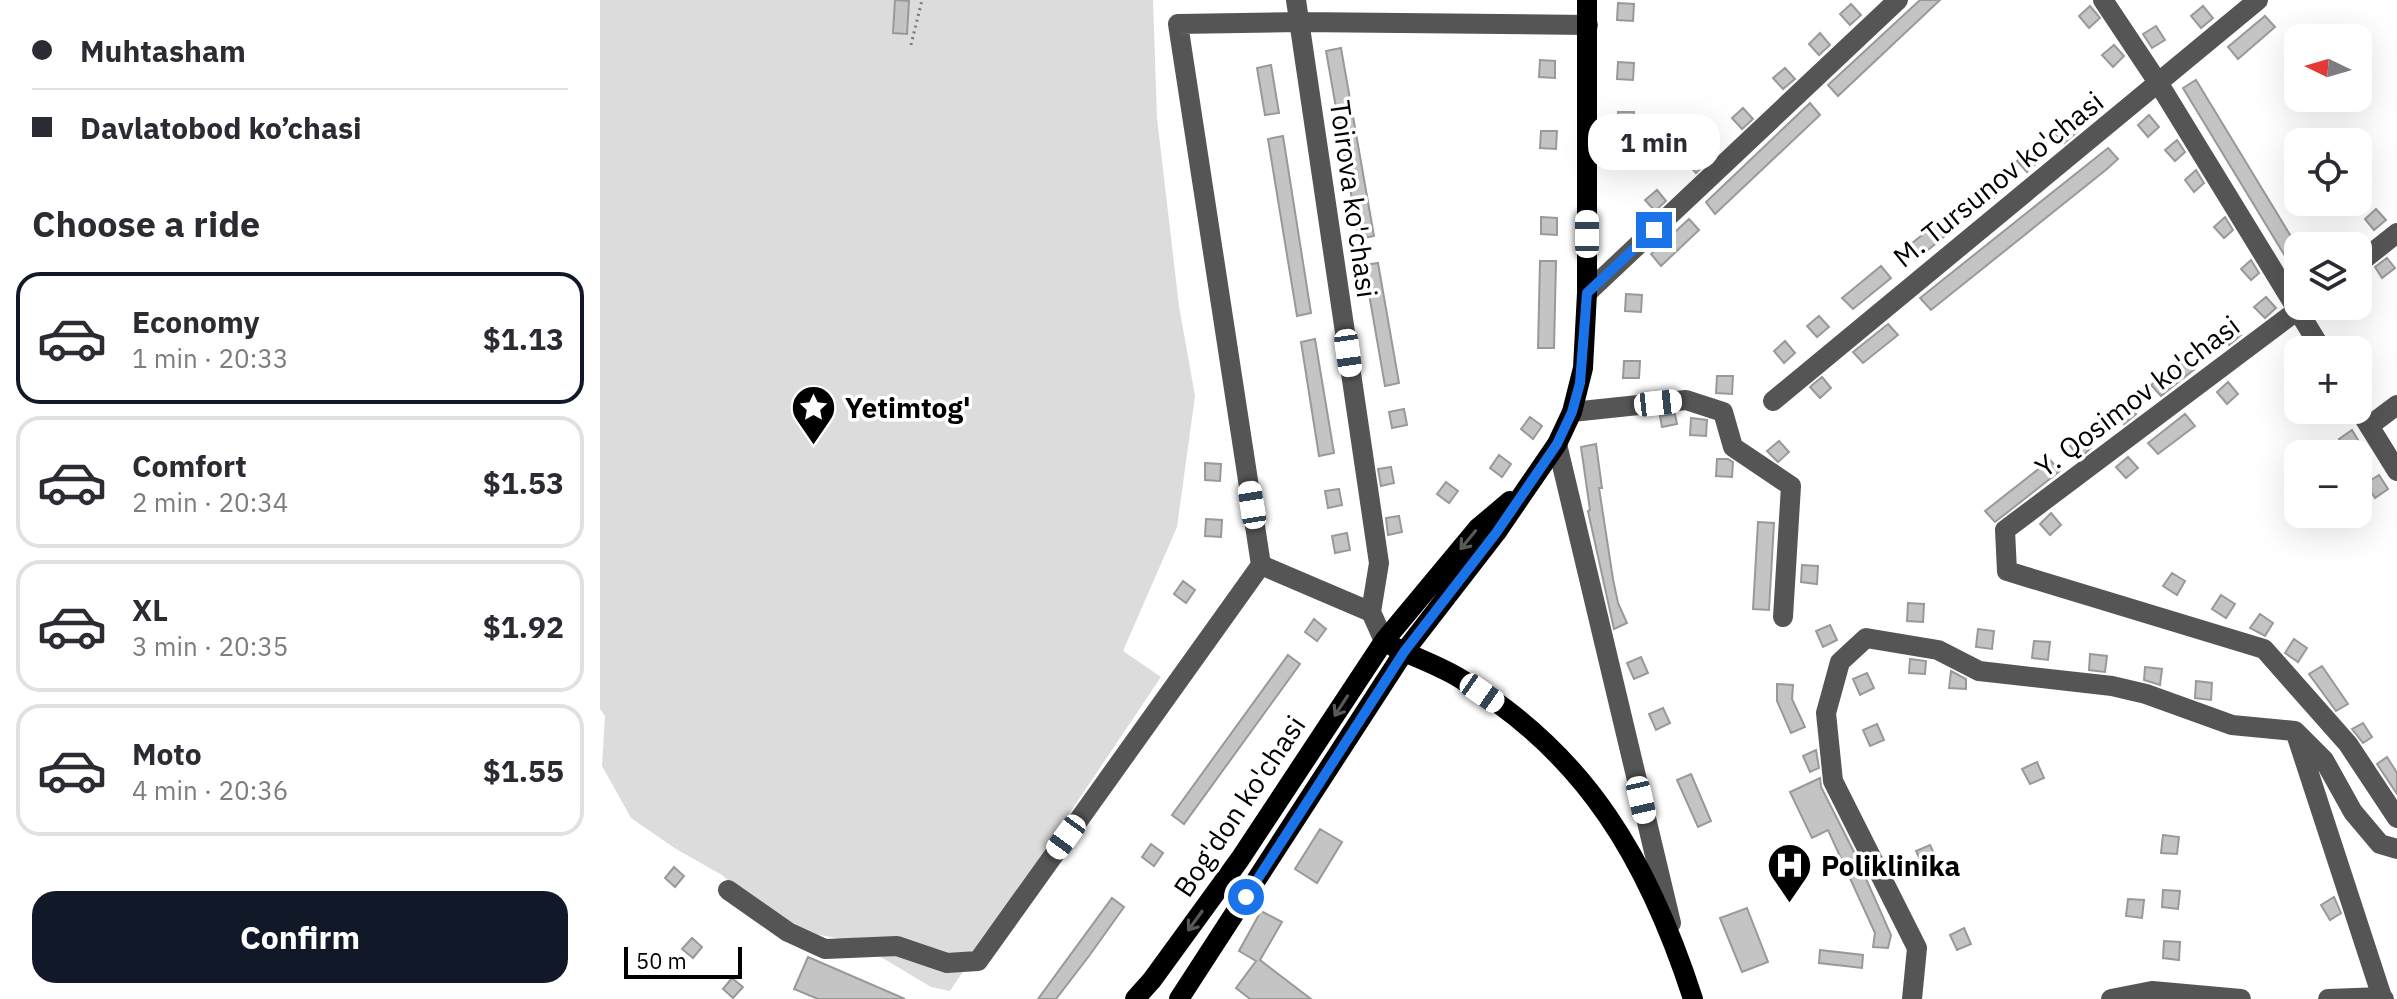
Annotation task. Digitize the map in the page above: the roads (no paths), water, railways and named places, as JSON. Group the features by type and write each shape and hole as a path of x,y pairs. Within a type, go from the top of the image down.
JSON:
{"main road":[{"name":"Bog'don ko'chasi","path":"1179,999 1404,652 1496,533 1557,444 1572,412 1583,368 1587,293 1587,0"},
{"name":"Bog'don ko'chasi","path":"1135,999 1154,990 1384,641 1478,528 1526,489"},
{"path":"1384,641 1464,681 1517,718 1550,747 1593,797 1651,887 1677,948 1693,999"}],"street":[{"name":"Toirova ko'chasi","path":"1296,0 1379,563 1371,612"},
{"path":"1587,293 1898,0"},
{"path":"2103,0 2284,283"},
{"name":"M. Tursunov ko'chasi","path":"1773,401 2258,0"},
{"path":"728,890 788,932 825,949 897,946 947,963 978,961 1261,565 1178,24 1588,25"},
{"path":"2372,253 2397,233"},
{"name":"Y. Qosimov ko'chasi","path":"2284,320 2005,530 2007,571 2264,649 2348,744 2397,818"},
{"path":"1572,412 1686,400 1723,412 1733,447 1791,486 1783,617"},
{"path":"2372,414 2397,405"},
{"path":"2367,424 2397,471"},
{"path":"1557,444 1677,948"},
{"path":"1261,565 1371,612 1384,641"},
{"path":"1912,999 1917,948 1833,781 1826,713 1840,662 1866,638 1938,650 1979,671 2112,686 2146,694 2232,725 2295,731 2324,760 2353,812 2380,844 2397,849"},
{"path":"2295,731 2383,998 2328,999"},
{"path":"2111,999 2152,991 2241,999"}],"place":[{"name":"Yetimtog'","path":"814,446"},
{"name":"Poliklinika","path":"1790,904"}]}
